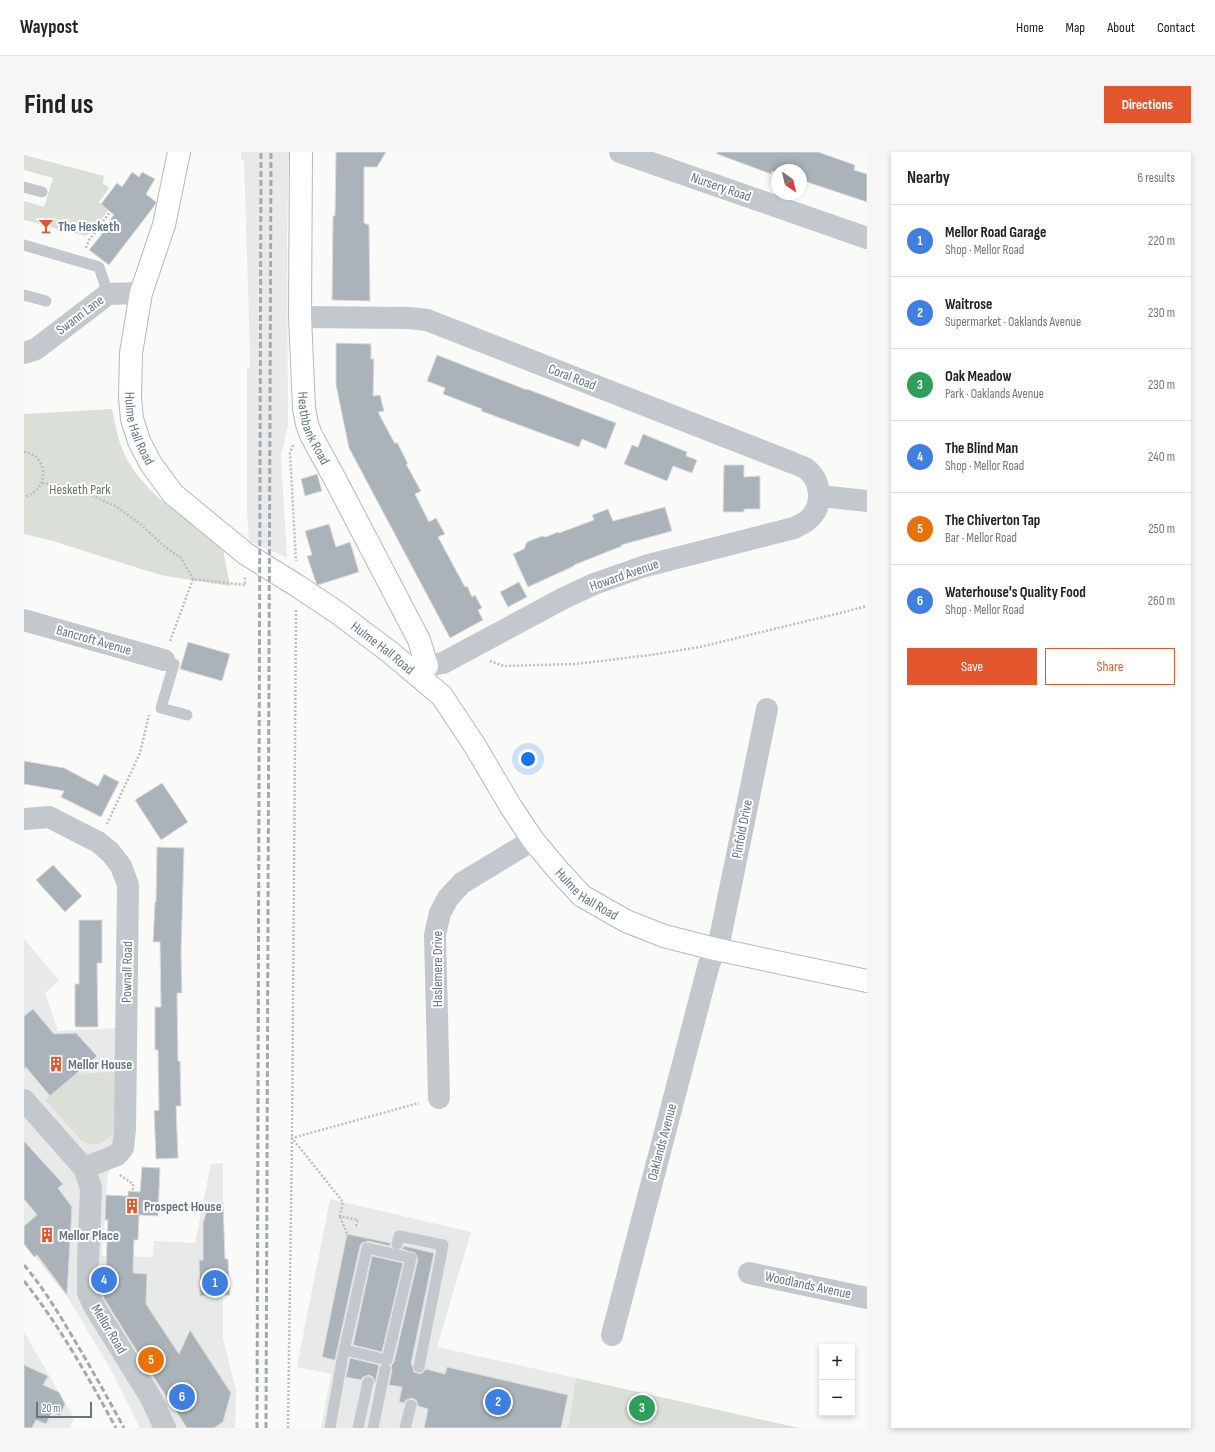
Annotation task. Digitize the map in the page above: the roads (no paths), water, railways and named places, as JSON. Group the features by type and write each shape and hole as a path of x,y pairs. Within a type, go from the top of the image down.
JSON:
{"main road":[{"name":"Hulme Hall Road","path":"179,152 164,225 141,293 131,353 130,398 132,419 139,441 151,464 173,494 246,554 296,585 423,671 442,696 475,746 511,807 533,840 582,896 626,921 664,936 715,949 867,981"},
{"name":"Heathbank Road","path":"301,152 300,317 304,408 308,430 419,640 423,671"}],"street":[{"name":"Nursery Road","path":"620,152 867,238"},
{"name":"Swann Lane","path":"24,353 36,349 108,294 141,293"},
{"name":"Coral Road","path":"300,317 409,318 427,320 805,468 815,480 820,496"},
{"name":"Howard Avenue","path":"423,671 443,663 562,599 617,575 645,566 794,528 810,518 817,508 820,496"},
{"path":"820,496 867,501"},
{"name":"Bancroft Avenue","path":"24,620 164,660"},
{"name":"Pinfold Drive","path":"715,949 720,938 767,709"},
{"name":"Pownall Road","path":"25,819 49,817 98,842 110,852 121,866 128,885 125,1129 123,1148 117,1155 84,1168"},
{"name":"Haslemere Drive","path":"439,1098 435,935 440,912 448,898 462,882 533,840"},
{"name":"Oaklands Avenue","path":"612,1335 709,964 715,949"},
{"name":"Mellor Road","path":"24,1100 84,1168 91,1188 88,1293 94,1306 151,1398 165,1428"},
{"name":"Woodlands Avenue","path":"749,1273 867,1298"}],"lane":[{"path":"24,187 42,192"},
{"path":"24,245 99,267 108,294"},
{"path":"24,295 46,301"},
{"path":"164,660 174,664 161,708 187,715"},
{"path":"397,1244 399,1236 443,1246 419,1367"},
{"path":"330,1428 343,1355 367,1248 411,1258 386,1364 373,1428"},
{"path":"343,1355 386,1364"},
{"path":"358,1428 368,1382"},
{"path":"405,1428 411,1405"}],"railway":[{"path":"257,1428 261,152"},
{"path":"266,1428 271,152"},
{"path":"24,1265 41,1287 61,1318 124,1428"},
{"path":"24,1281 62,1334 116,1428"}],"place":[{"name":"The Hesketh","path":"46,226"},
{"name":"Mellor House","path":"56,1064"},
{"name":"Prospect House","path":"132,1206"},
{"name":"Mellor Place","path":"47,1235"},
{"name":"The Blind Man","path":"104,1280"},
{"name":"Mellor Road Garage","path":"215,1283"},
{"name":"The Chiverton Tap","path":"151,1360"},
{"name":"Waterhouse's Quality Food","path":"182,1397"},
{"name":"Waitrose","path":"498,1402"},
{"name":"Oak Meadow","path":"642,1408"}],"park label":[{"name":"Hesketh Park","path":"80,489"}]}
